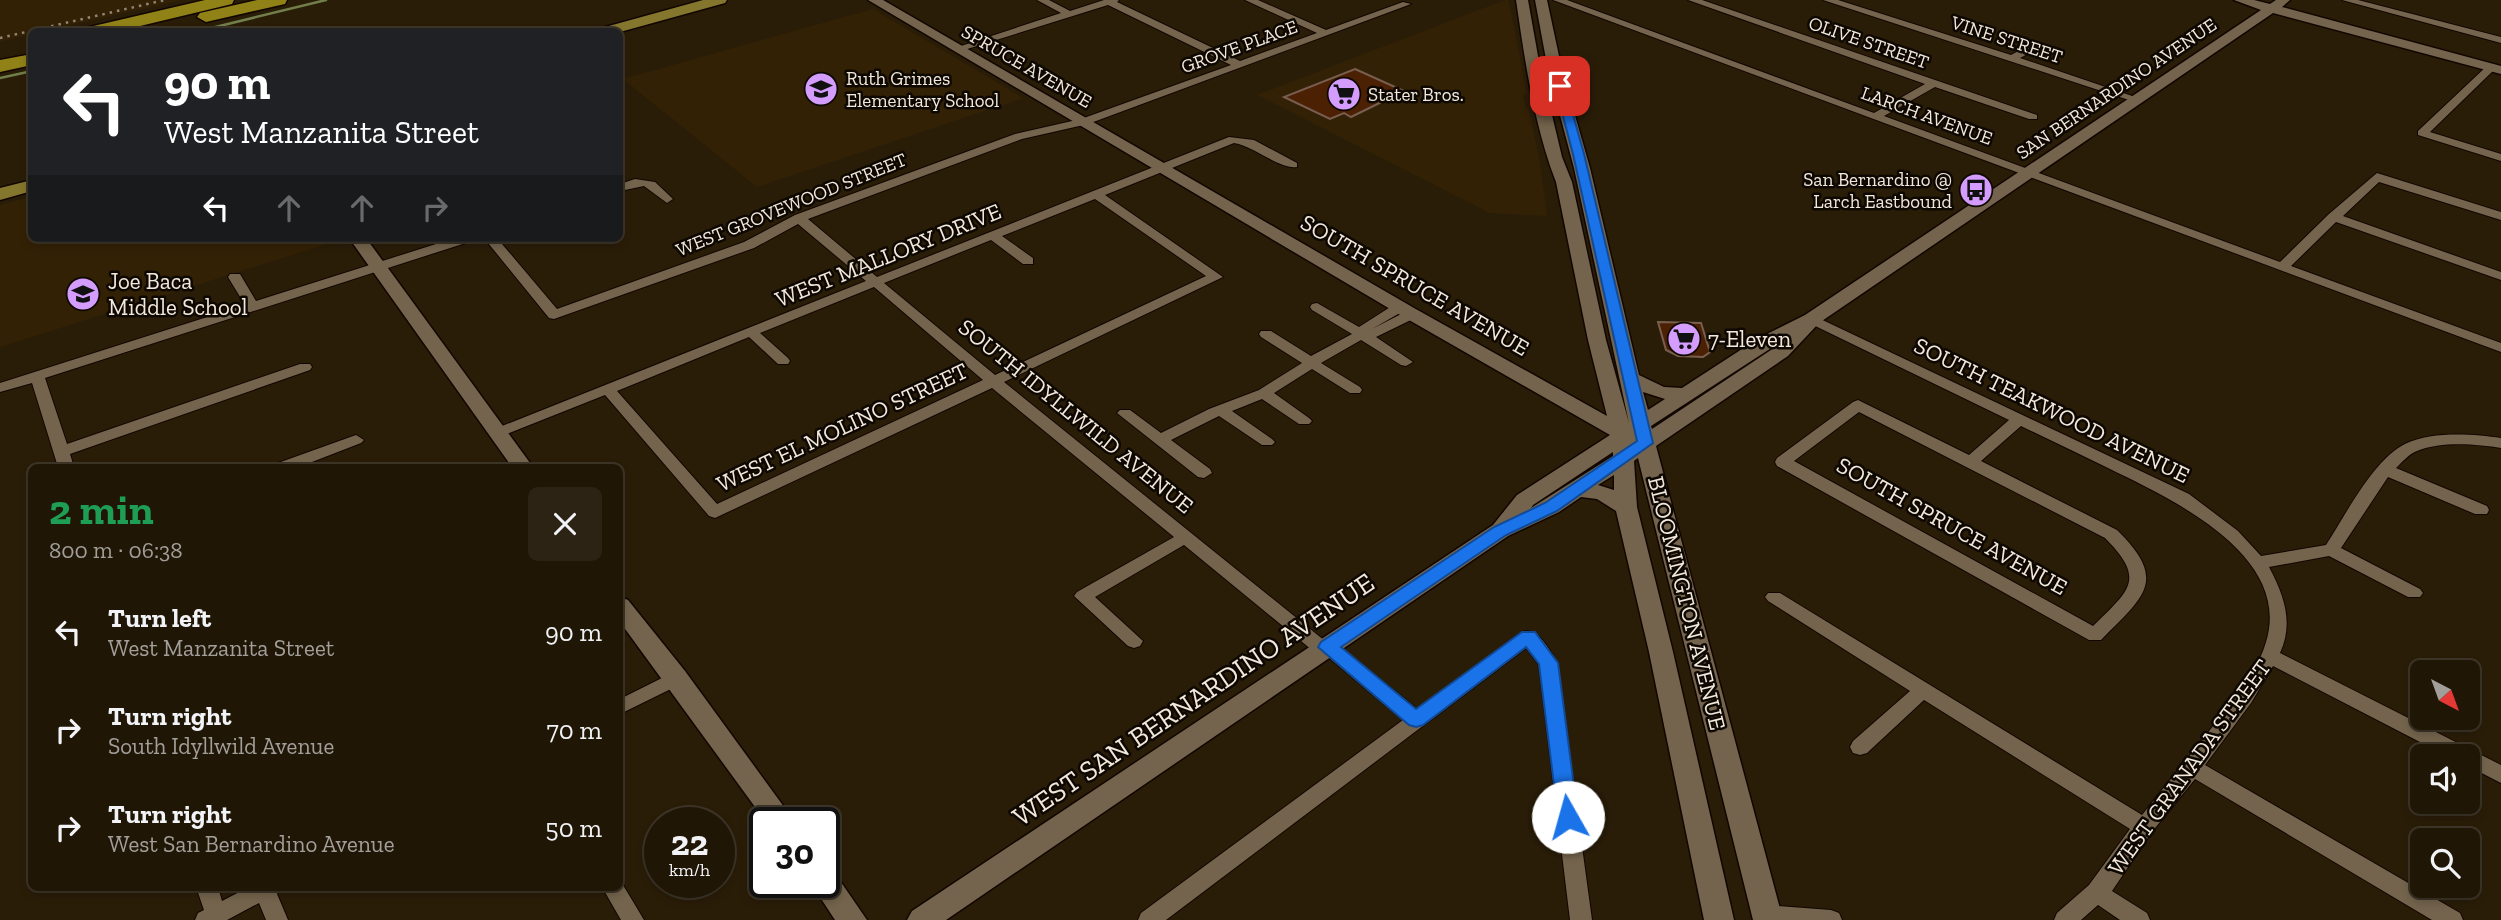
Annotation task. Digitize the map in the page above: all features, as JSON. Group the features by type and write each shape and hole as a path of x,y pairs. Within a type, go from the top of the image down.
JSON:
{"highway":[{"path":"108,28 226,0"},
{"path":"163,28 279,0"},
{"path":"0,53 28,46"},
{"path":"0,66 28,59"}],"main road":[{"path":"618,28 720,0"},
{"name":"SPRUCE AVENUE","path":"874,0 1160,167"},
{"name":"BLOOMINGTON AVENUE","path":"1522,0 1531,57 1554,157 1564,182 1597,340 1633,440 1767,918"},
{"name":"BLOOMINGTON AVENUE","path":"1541,0 1555,71 1565,101 1632,379 1633,440 1626,507 1661,652 1719,920"},
{"path":"2241,0 2278,4 2496,68"},
{"name":"SAN BERNARDINO AVENUE","path":"1972,211 2278,4"},
{"path":"1542,100 1565,101"},
{"name":"SOUTH SPRUCE AVENUE","path":"1160,167 1633,440"},
{"path":"1564,182 1576,197 1581,218 1594,221"},
{"path":"0,194 28,186"},
{"name":"WEST SAN BERNARDINO AVENUE","path":"922,920 1500,531 1551,507 1576,489 1683,394 1766,342 1812,319 1972,211"},
{"path":"360,242 521,464"},
{"name":"WEST SAN BERNARDINO AVENUE","path":"1500,531 1525,500 1633,440 1780,352 1812,319"},
{"path":"1632,379 1660,393 1683,394"},
{"path":"1576,489 1603,493 1626,507"},
{"path":"623,610 770,807"},
{"path":"836,898 852,920"}],"street":[{"path":"1042,0 1069,14"},
{"path":"1250,0 1325,33"},
{"name":"LARCH AVENUE","path":"1558,0 2501,348"},
{"path":"1573,5 1586,0"},
{"name":"OLIVE STREET","path":"1693,0 2032,117"},
{"name":"VINE STREET","path":"1828,0 2136,99"},
{"path":"2347,0 2501,40"},
{"path":"960,48 1112,1 1240,65"},
{"name":"GROVE PLACE","path":"1084,122 1402,2"},
{"path":"2012,59 2037,45"},
{"path":"2496,68 2422,133 2501,158"},
{"path":"1875,117 1934,83"},
{"name":"WEST GROVEWOOD STREET","path":"493,242 554,315 749,245 799,218 1019,136 1084,122"},
{"name":"WEST MALLORY DRIVE","path":"497,433 1233,139 1250,142 1293,165"},
{"path":"2282,267 2377,177 2501,216"},
{"path":"623,187 646,181 667,199"},
{"name":"WEST EL MOLINO STREET","path":"608,390 715,512 1216,277 1096,194"},
{"name":"SOUTH IDYLLWILD AVENUE","path":"799,218 993,381 1416,719"},
{"path":"2333,218 2501,276"},
{"path":"992,235 1028,261"},
{"path":"0,388 456,242"},
{"path":"235,277 253,307"},
{"path":"1317,307 1406,362"},
{"path":"1160,440 1221,410 1264,393 1312,361 1362,335 1377,333 1406,311"},
{"name":"SOUTH TEAKWOOD AVENUE","path":"1812,319 2183,498 2230,534 2257,563"},
{"path":"751,332 783,361"},
{"path":"1266,334 1355,390"},
{"path":"37,376 63,460 305,367"},
{"path":"1264,393 1304,421"},
{"name":"SOUTH SPRUCE AVENUE","path":"1858,405 1970,463 2111,534 2129,553 2138,567 2141,580 2137,590 2095,635 1783,462 1858,405"},
{"path":"1221,410 1267,442"},
{"path":"1125,413 1204,473"},
{"path":"1970,463 2020,419"},
{"path":"292,464 356,440"},
{"path":"2331,550 2385,470 2410,448 2451,441 2501,443"},
{"path":"2385,470 2481,510"},
{"path":"1134,641 1083,596 1186,537"},
{"path":"2257,563 2331,550 2414,593"},
{"name":"WEST GRANADA STREET","path":"2065,920 2096,893 2144,827 2193,768 2271,657 2280,628 2279,614 2275,599 2257,563"},
{"path":"1774,597 2144,827"},
{"path":"1149,920 1528,636 1548,663 1581,920"},
{"path":"2271,657 2441,744"},
{"path":"623,705 676,678"},
{"path":"1860,747 1924,689"},
{"path":"2480,764 2501,775"},
{"path":"2193,768 2452,920"},
{"path":"208,891 211,917 261,891"},
{"path":"268,891 277,920"},
{"path":"616,891 633,920"},
{"path":"2096,893 2139,920"},
{"path":"1767,918 1831,920"}],"shaded area":[{"path":"0,0 182,0 57,28 28,28 28,35 0,42"},
{"path":"1508,0 1527,93 1523,96 1526,108 1529,109 1540,163 1547,216 1490,213 1257,95"},
{"name":"Ruth Grimes Elementary School","path":"873,9 1023,98 757,187 623,79"},
{"name":"Joe Baca Middle School","path":"28,198 28,242 333,242 0,347 0,205"}],"building":[{"name":"Stater Bros.","path":"1355,69 1404,91 1351,117 1344,113 1330,119 1284,97"},
{"name":"7-Eleven","path":"1658,322 1701,323 1710,352 1703,357 1678,356 1666,350"}],"waterway":[{"path":"211,28 326,0"},
{"path":"0,78 28,72"}],"railway":[{"path":"43,28 165,0"},
{"path":"0,38 28,32"}],"place":[{"name":"Ruth Grimes Elementary School","path":"821,89"},
{"name":"Stater Bros.","path":"1344,94"},
{"name":"San Bernardino @ Larch Eastbound","path":"1976,190"},
{"name":"Joe Baca Middle School","path":"83,294"},
{"name":"7-Eleven","path":"1684,339"}],"route":[{"path":"1560,86 1645,443 1551,507 1500,531 1328,647 1416,719 1528,636 1548,663 1568,817"}]}
